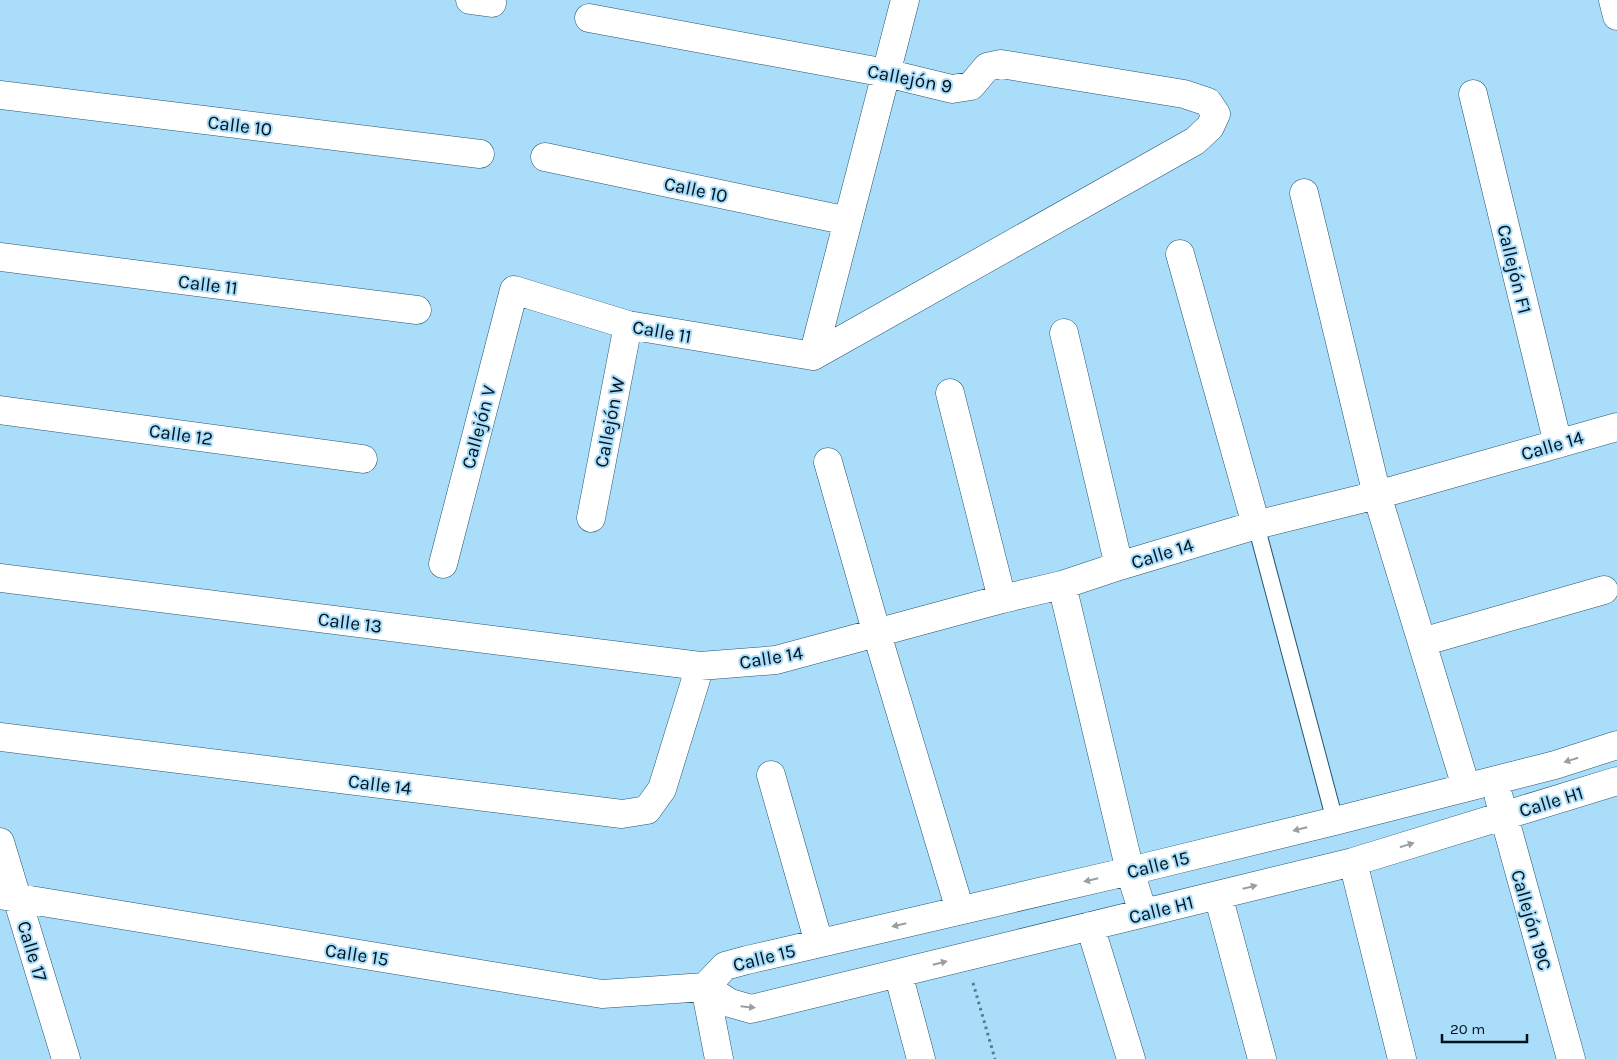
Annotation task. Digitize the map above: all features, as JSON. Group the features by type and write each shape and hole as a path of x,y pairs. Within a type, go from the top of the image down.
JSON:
{"street":[{"path":"813,356 905,0"},
{"path":"1613,0 1617,16"},
{"name":"Callejón 9","path":"589,18 886,73 952,90 971,86 987,67 1001,64 1184,94 1208,102 1216,114 1210,127 1196,141 813,356"},
{"name":"Callejón F1","path":"1473,94 1558,444"},
{"name":"Calle 10","path":"0,95 480,154"},
{"name":"Calle 10","path":"545,157 848,221"},
{"path":"1304,193 1377,495 1466,787"},
{"path":"1180,254 1256,525"},
{"name":"Calle 11","path":"0,257 416,310"},
{"name":"Calle 11","path":"514,290 628,325 813,356"},
{"name":"Callejón V","path":"443,564 514,290"},
{"name":"Callejón W","path":"591,518 628,325"},
{"path":"1064,333 1119,566"},
{"path":"950,393 1002,599"},
{"name":"Calle 12","path":"0,410 363,459"},
{"name":"Calle 14","path":"0,737 622,814 647,810 662,790 700,666 776,660 876,634 1002,599 1062,585 1256,525 1377,495 1617,427"},
{"path":"828,462 876,634 960,910"},
{"name":"Calle 13","path":"0,578 700,666"},
{"path":"1062,585 1130,871 1143,913"},
{"path":"1422,642 1604,590"},
{"name":"Calle H1","path":"1466,787 1555,765 1617,745"},
{"path":"771,775 819,943"},
{"name":"Callejón 19C","path":"1495,780 1571,1059"},
{"name":"Calle H1","path":"705,986 730,1003 751,1009 1353,862 1617,781"},
{"name":"Calle 15","path":"8,896 602,994 705,986 725,966 1130,871 1466,787"},
{"name":"Calle 17","path":"0,842 8,896 66,1059"},
{"path":"1353,862 1402,1059"},
{"path":"1218,895 1262,1059"},
{"path":"1090,926 1131,1059"},
{"path":"898,973 921,1059"},
{"path":"705,986 718,1059"}],"lane":[{"path":"1256,525 1335,821"}],"path":[{"path":"966,957 995,1059"}]}
